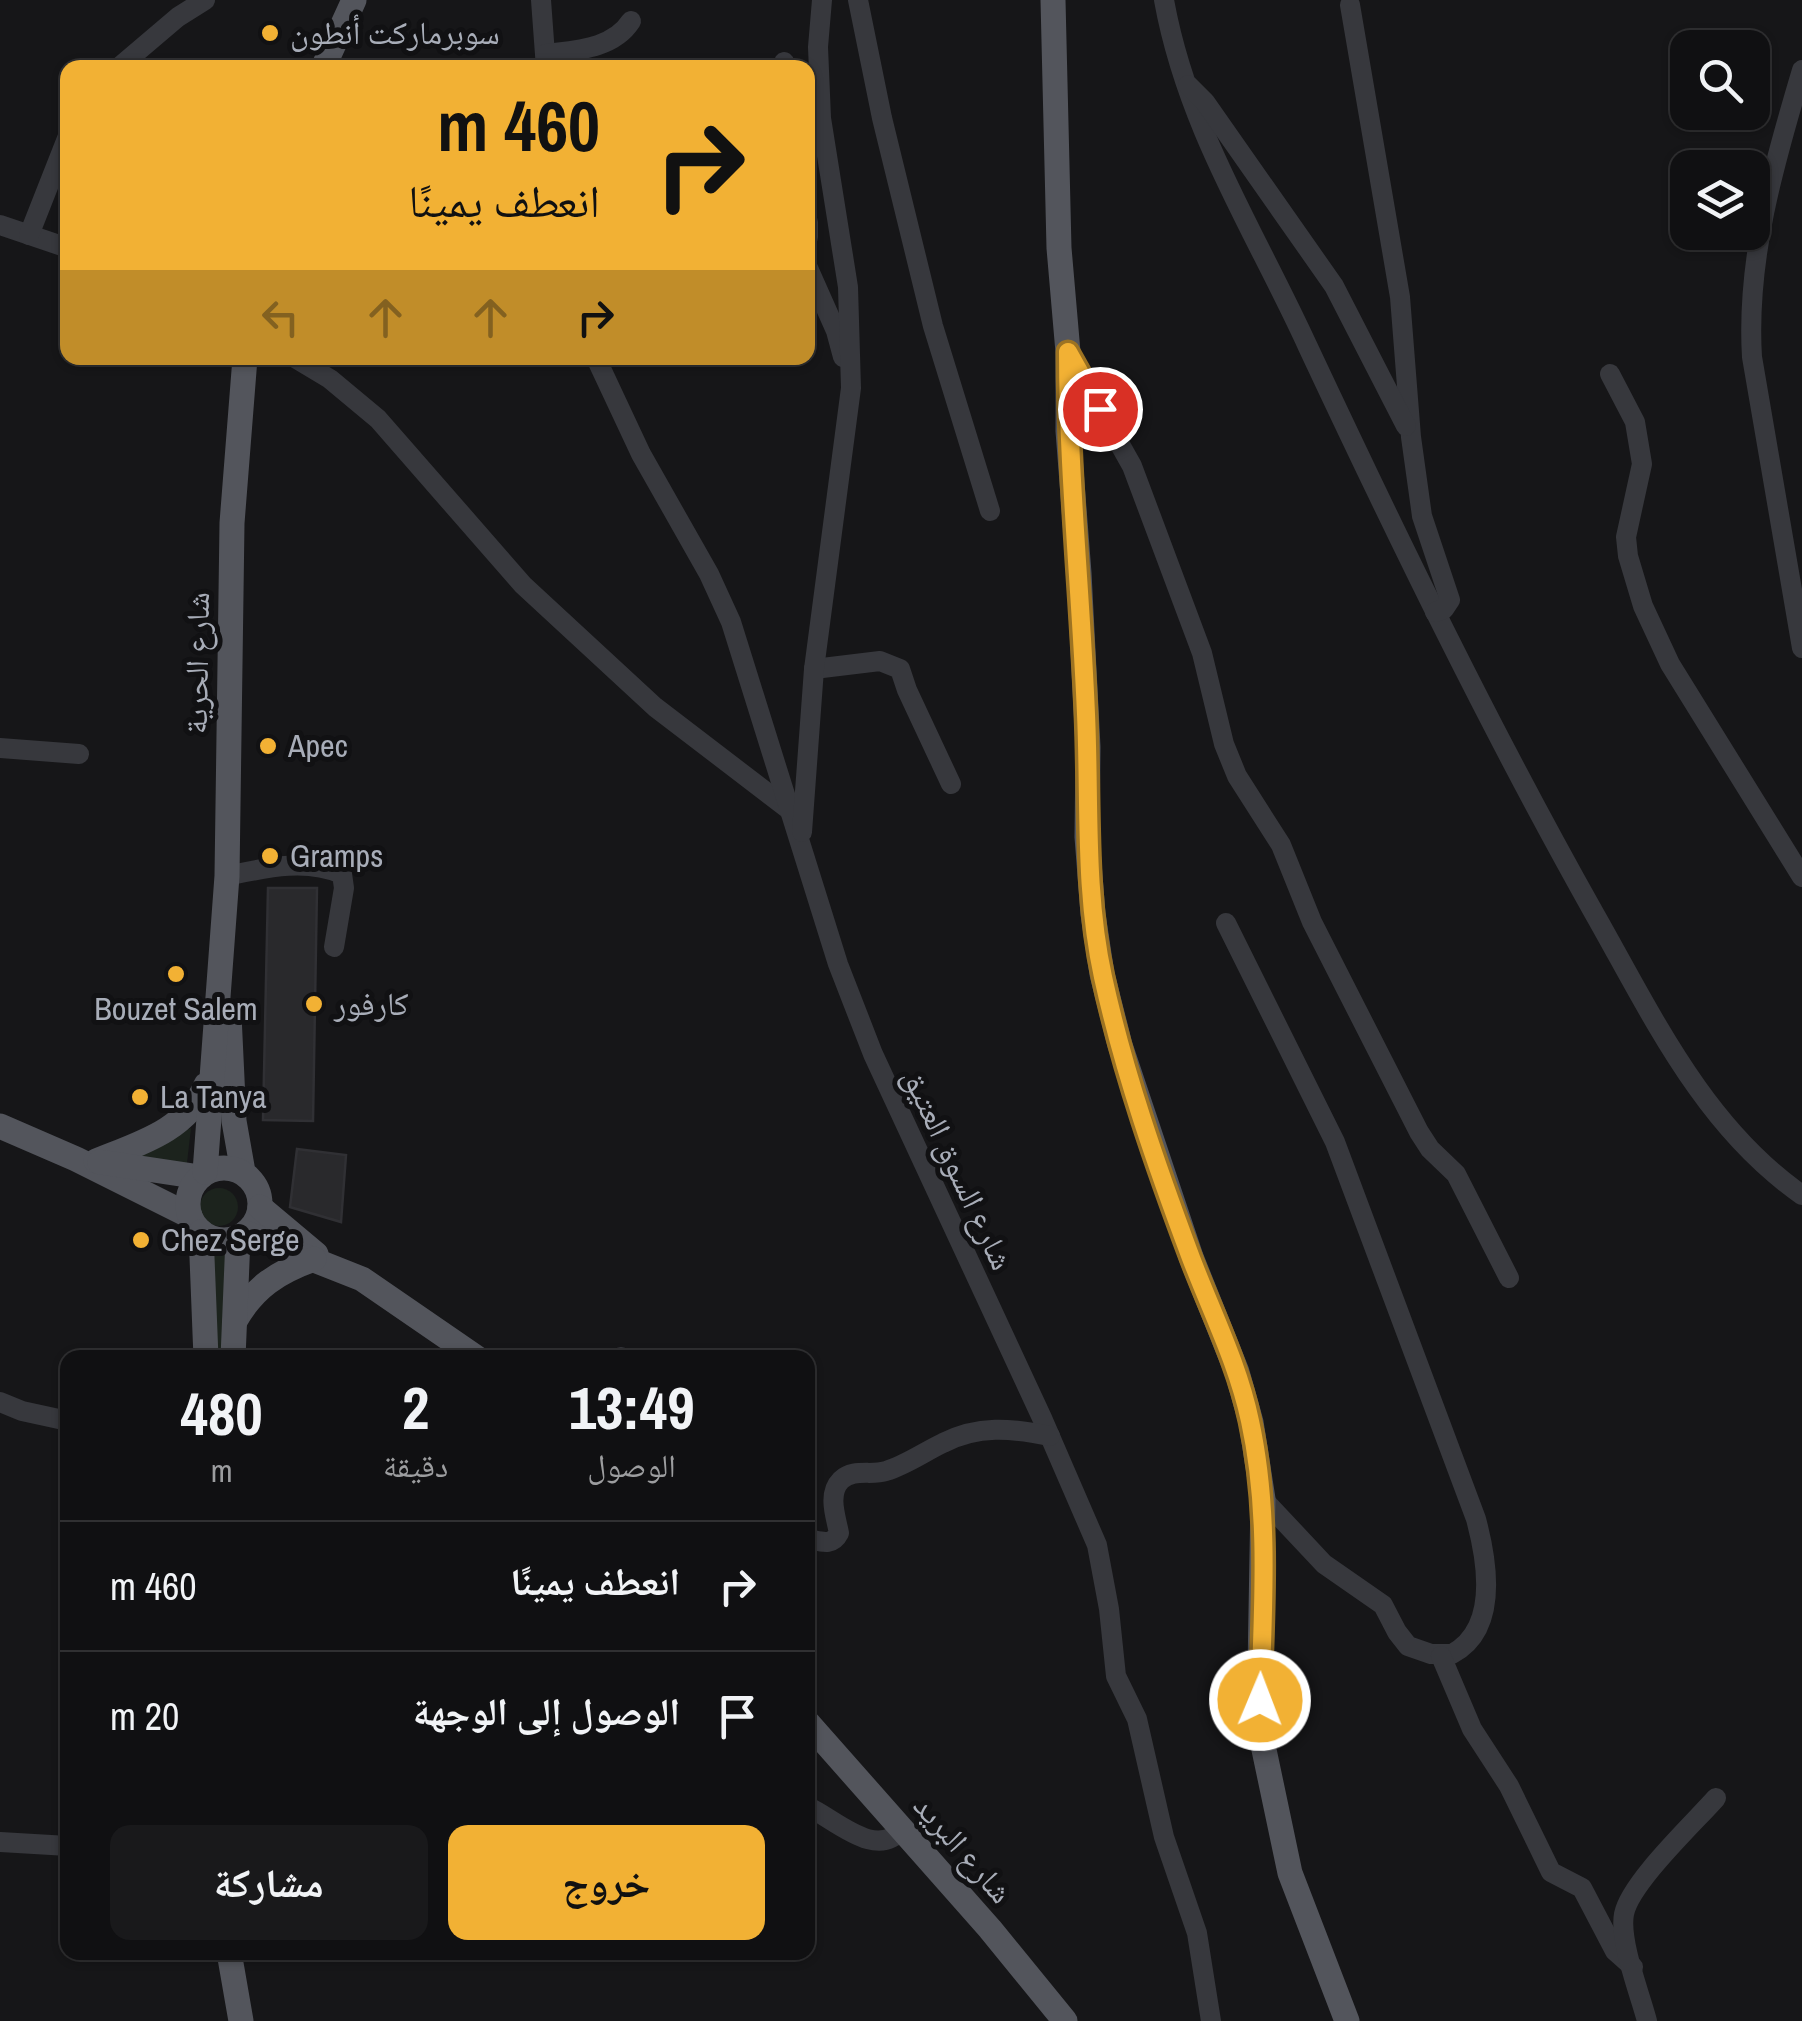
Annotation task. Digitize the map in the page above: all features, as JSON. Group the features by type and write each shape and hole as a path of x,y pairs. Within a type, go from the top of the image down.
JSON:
{"main road":[{"path":"327,60 354,0"},
{"path":"1036,0 1057,92"},
{"path":"1053,0 1059,248 1068,352 1068,430 1087,728 1087,837 1093,914 1102,974 1148,1136 1238,1372 1250,1422 1263,1499 1259,1726 1290,1874 1347,2021"},
{"name":"شارع الحرية","path":"222,970 232,522 243,365"},
{"path":"205,1350 196,1224 188,1199 202,1174 222,970"},
{"path":"222,970 234,1122 244,1172 258,1191 260,1207 256,1221 242,1235 233,1350"},
{"path":"86,1160 172,1127 198,1103 210,1076"},
{"path":"0,1126 86,1160 219,1240 242,1235 362,1279 466,1350"},
{"path":"86,1160 202,1174 228,1167 244,1172"},
{"path":"260,1207 308,1245 318,1260"},
{"path":"235,1320 246,1301 263,1285 288,1268 318,1260"},
{"name":"شارع البريد","path":"815,1731 990,1929 1065,2021"},
{"path":"230,1960 241,2021"}],"street":[{"path":"127,60 178,17 206,0"},
{"path":"542,0 546,60"},
{"path":"801,844 814,669 851,388 848,287 821,118 818,47 822,0"},
{"path":"858,0 891,157 933,326 990,511"},
{"path":"1164,0 1182,78 1204,138 1520,781 1664,1040 1697,1090 1738,1141 1802,1195"},
{"path":"1350,4 1400,297 1422,516 1450,600 1436,612"},
{"path":"549,60 613,40 623,34 631,21"},
{"path":"1802,70 1755,255 1749,310 1752,357 1780,502 1802,648"},
{"path":"1182,78 1205,102 1334,286 1411,436"},
{"path":"29,235 60,156"},
{"path":"0,225 60,245"},
{"path":"815,284 836,331 851,388"},
{"path":"1068,352 1132,466 1202,654 1224,744 1237,776 1281,845 1312,922 1419,1132 1456,1174 1509,1278"},
{"path":"307,365 330,379 389,430 523,585 655,707 791,811"},
{"name":"شارع السوق العتيق","path":"599,365 641,454 710,574 731,622 838,964 873,1054 1097,1544 1116,1676 1137,1719 1164,1837 1197,1933 1211,2021"},
{"path":"1610,374 1635,422 1642,464 1626,537 1643,606 1670,664 1802,877"},
{"path":"814,669 880,661 900,669 906,690 951,784"},
{"path":"0,748 78,754"},
{"path":"227,876 302,865 342,874 344,888 334,947"},
{"path":"1226,923 1335,1142 1476,1519 1484,1546 1487,1594 1472,1636 1458,1652 1440,1656 1408,1646 1383,1605 1324,1564 1263,1499"},
{"path":"0,1402 60,1418"},
{"path":"815,1540 827,1542 836,1538 836,1488 857,1472 888,1471 946,1441 982,1428 1050,1436"},
{"path":"1440,1656 1472,1729 1509,1786 1551,1872 1582,1888 1614,1951 1633,1967"},
{"path":"1647,2021 1624,1922 1626,1908 1640,1884 1716,1798"},
{"path":"815,1810 857,1836 880,1841 896,1836 902,1829"},
{"path":"0,1842 60,1846"}],"shaded area":[{"path":"191,1128 187,1163 118,1163"},
{"path":"219,1188 232,1194 238,1207 232,1220 219,1226 206,1220 200,1207 206,1194"},
{"path":"209,1253 231,1254 224,1350 216,1350"}],"building":[{"path":"268,888 317,888 313,1121 263,1120"},
{"path":"297,1149 346,1155 341,1222 290,1207"}],"place":[{"name":"سوبرماركت أنطون","path":"270,33"},
{"name":"Apec","path":"268,746"},
{"name":"Gramps","path":"270,856"},
{"name":"Bouzet Salem","path":"176,974"},
{"name":"كارفور","path":"314,1004"},
{"name":"La Tanya","path":"140,1097"},
{"name":"Chez Serge","path":"141,1240"}],"route":[{"path":"1100,409 1068,352 1068,430 1088,747 1087,837 1093,914 1102,974 1148,1136 1238,1372 1250,1422 1263,1499 1260,1700"}]}
